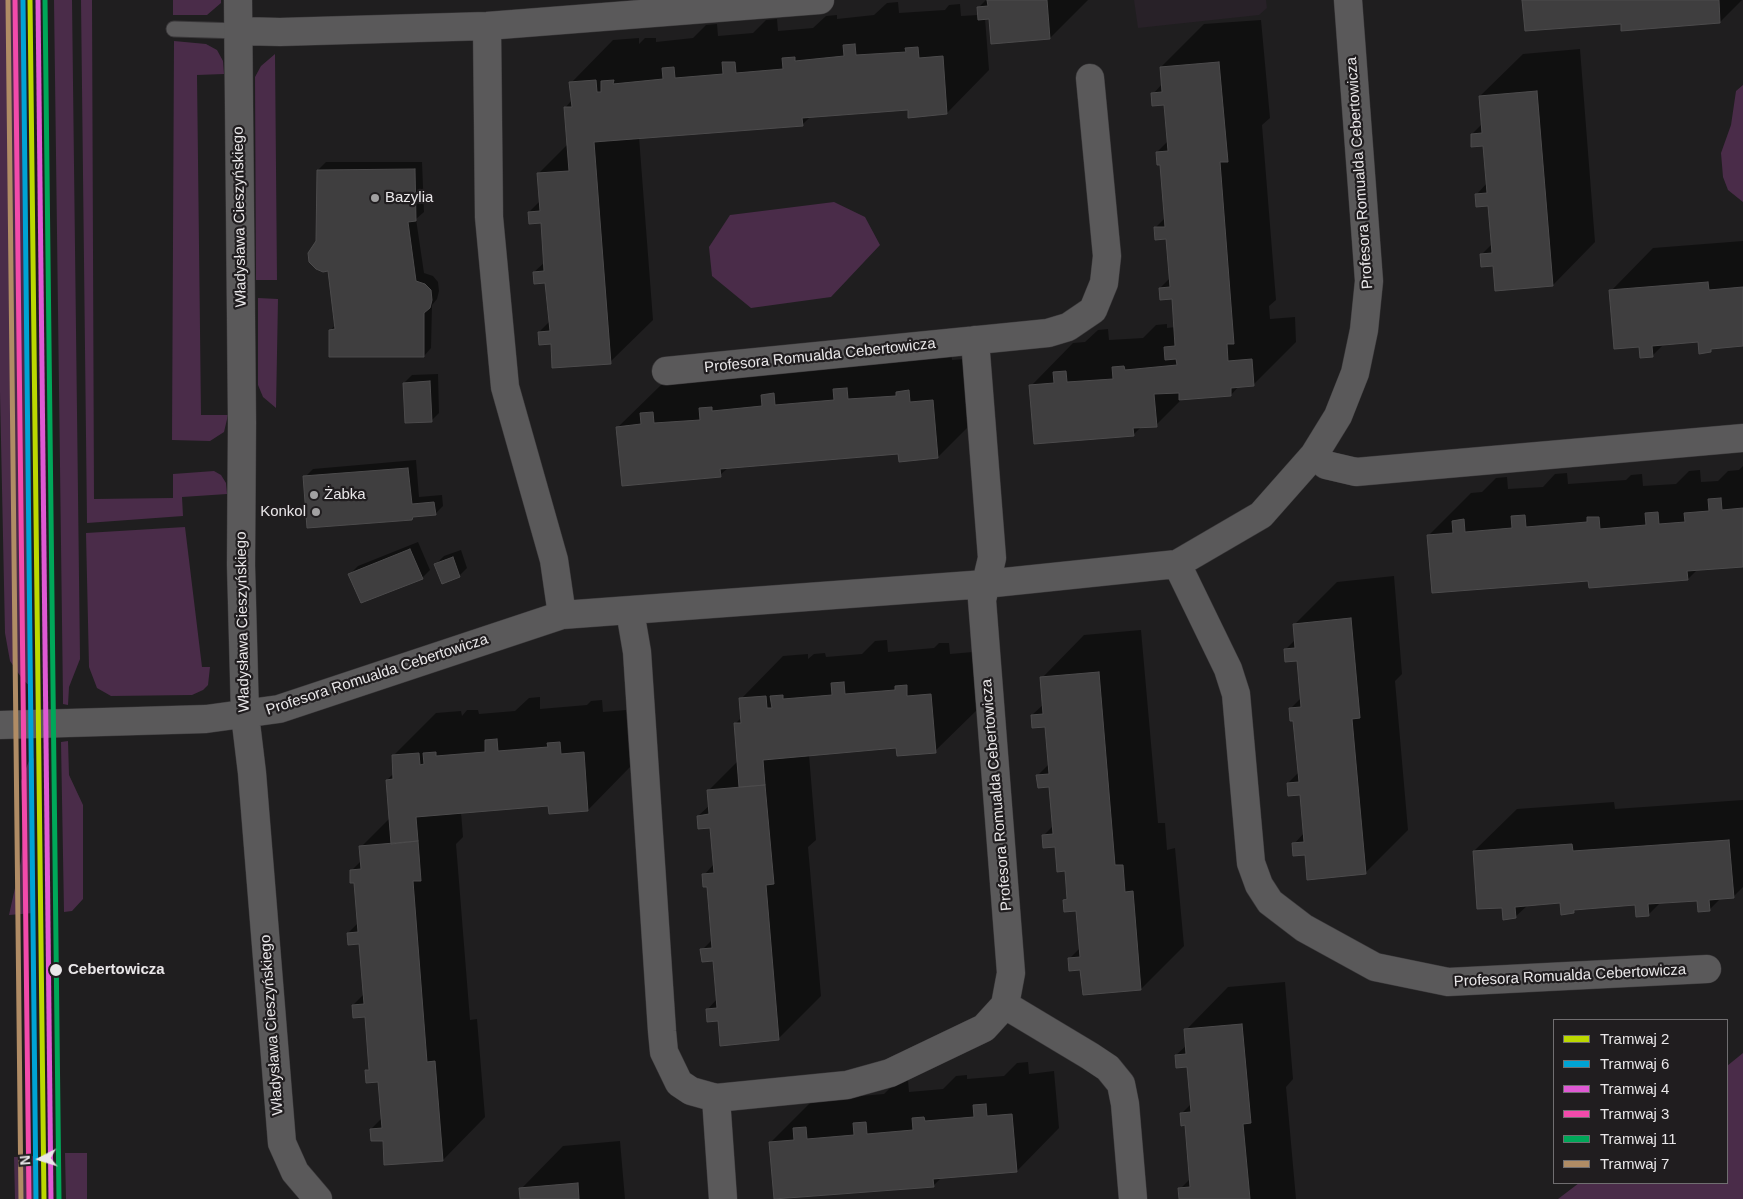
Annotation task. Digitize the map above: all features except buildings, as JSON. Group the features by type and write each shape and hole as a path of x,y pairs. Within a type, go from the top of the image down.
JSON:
{"street":[{"name":"Władysława Cieszyńskiego","path":"238,0 242,422 241,565 245,715 252,773 281,1137 288,1159 295,1172 318,1199"},
{"path":"238,31 280,32 487,26 820,0"},
{"name":"Profesora Romualda Cebertowicza","path":"0,725 121,723 206,719 279,709 562,614 630,611 985,584 1177,564 1261,514 1314,455 1338,416 1355,373 1364,330 1369,281 1348,0"},
{"path":"487,26 490,217 505,387 554,560 562,614"},
{"name":"Profesora Romualda Cebertowicza","path":"666,371 1048,333 1068,327 1093,310 1104,283 1107,256 1090,78"},
{"name":"Profesora Romualda Cebertowicza","path":"975,340 992,558 982,600 1012,972 1005,1005"},
{"path":"1314,455 1326,464 1356,472 1743,438"},
{"name":"Profesora Romualda Cebertowicza","path":"1177,564 1228,669 1236,694 1251,863 1259,885 1270,902 1304,928 1375,967 1448,982 1707,969"},
{"path":"630,611 637,652 664,1052 680,1083 692,1091 716,1098 847,1085 882,1076 963,1040 984,1028 1005,1005 1108,1068 1121,1084 1125,1104 1133,1199"},
{"path":"716,1098 723,1199"}],"lane":[{"path":"174,29 238,31"}],"shaded area":[{"path":"0,0 23,0 32,688 23,680 10,661 5,633 0,392"},
{"path":"54,0 72,0 80,659 69,687 68,705 63,704"},
{"path":"81,0 92,0 94,499 173,498 173,474 214,471 221,475 226,483 227,494 182,497 183,516 87,523"},
{"path":"173,0 221,0 221,3 207,15 173,15"},
{"path":"1134,0 1266,0 1267,8 1259,15 1138,28"},
{"path":"174,41 206,44 217,50 223,61 224,74 197,75 201,415 228,415 224,432 210,441 172,440"},
{"path":"275,54 277,280 256,280 255,77 261,66"},
{"path":"1743,85 1743,202 1728,190 1723,177 1721,153 1731,125 1736,91"},
{"path":"834,202 865,217 880,245 831,297 751,308 712,276 709,247 730,215"},
{"path":"258,298 278,299 276,408 263,397 258,385"},
{"path":"185,527 202,667 210,667 208,685 203,690 192,695 111,696 97,688 89,667 86,533"},
{"path":"68,741 69,775 83,805 83,899 72,911 64,912 61,742"},
{"path":"34,758 34,913 9,915 21,861 23,833 21,781 29,761"},
{"path":"1743,1053 1743,1199 1558,1199 1578,1184 1728,1184 1728,1065"},
{"path":"65,1153 87,1153 87,1199 66,1199"},
{"path":"35,1156 36,1199 15,1199 14,1157"}],"tram line":[{"name":"7","path":"8,0 21,1199"},
{"name":"3","path":"15,0 29,1199"},
{"name":"6","path":"23,0 36,1199"},
{"name":"2","path":"30,0 44,1199"},
{"name":"4","path":"38,0 51,1199"},
{"name":"11","path":"45,0 59,1199"}],"place":[{"name":"Bazylia","path":"375,198"},
{"name":"Żabka","path":"314,495"},
{"name":"Konkol","path":"316,512"},
{"name":"Cebertowicza","path":"56,970"}]}
